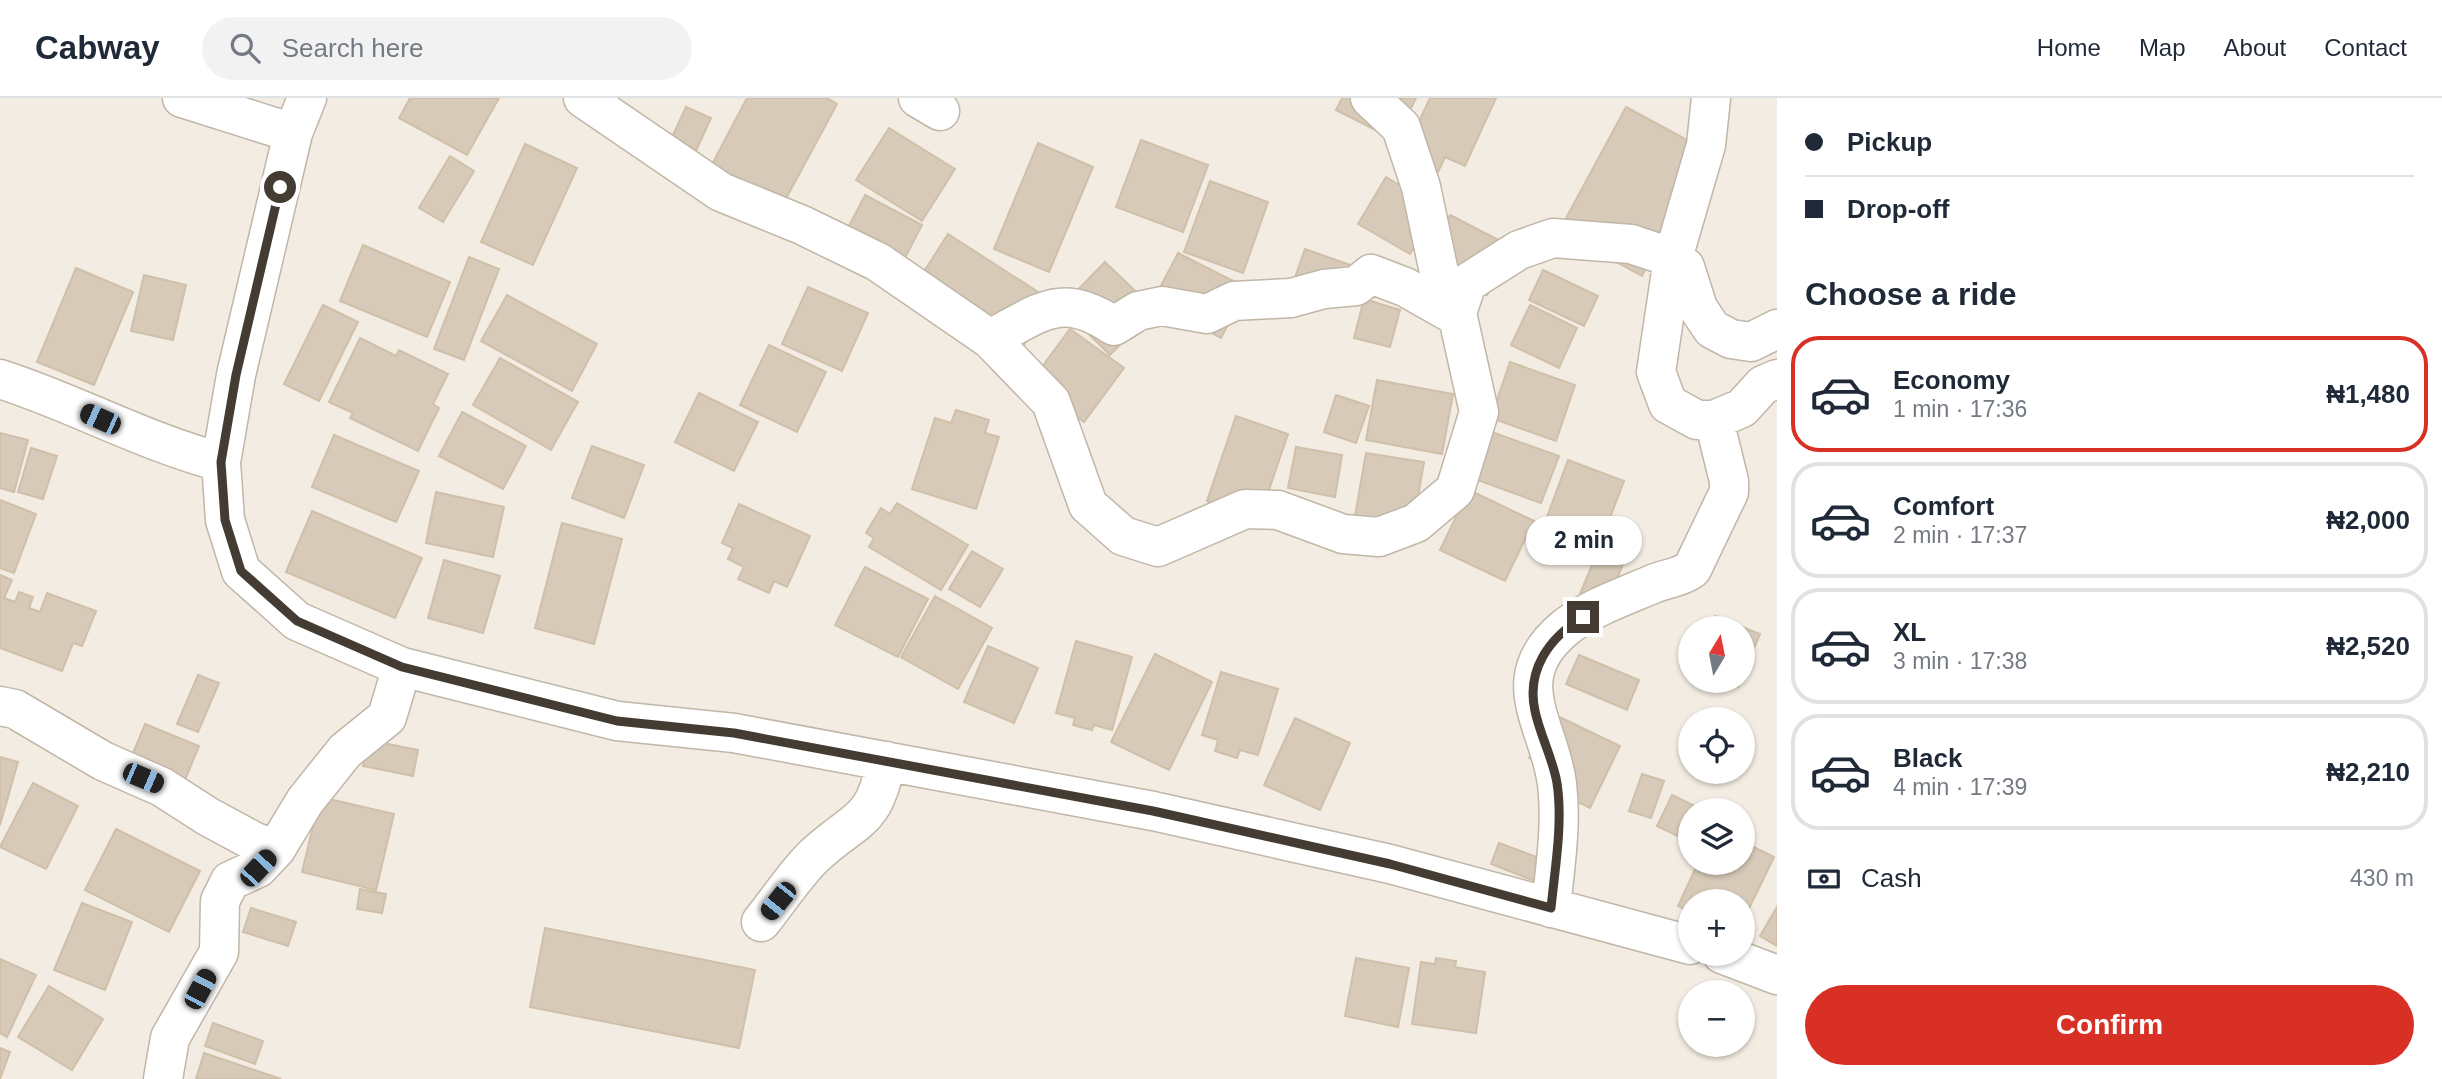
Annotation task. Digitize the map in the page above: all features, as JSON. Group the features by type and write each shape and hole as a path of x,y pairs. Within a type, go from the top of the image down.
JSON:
{"street":[{"path":"182,98 293,133"},
{"path":"307,98 293,133 236,375 221,462 225,520 241,571 297,621 402,667 617,721 734,733 1153,811 1390,864 1678,942"},
{"path":"583,98 721,192 802,225 878,262 990,339 1051,402 1088,505 1123,536 1158,547 1245,509 1278,510 1343,534 1379,537 1416,523 1455,490 1479,412 1458,315 1440,277 1421,187 1401,127 1370,98"},
{"path":"1711,98 1706,145 1672,258 1656,373 1668,404 1697,420 1714,420 1742,408 1763,385 1777,379"},
{"path":"1458,315 1467,283 1519,250 1553,238 1631,244 1672,258 1685,267 1698,308 1712,329 1731,339 1751,342 1777,329"},
{"path":"990,339 1042,312 1069,305 1097,314 1114,326 1138,311 1150,308 1162,306 1207,314 1234,302 1291,298 1324,289 1356,286 1371,274 1405,287 1458,315"},
{"path":"0,379 37,390 176,450 221,462"},
{"path":"1551,908 1558,829 1557,783 1534,709 1534,671 1546,649 1566,627 1656,583 1683,576 1692,569 1729,492 1729,481 1714,420"},
{"path":"163,1079 170,1038 219,952 220,901 230,881 258,868 276,849 305,801 345,751 387,717 402,667"},
{"path":"0,706 15,709 103,761 162,787 219,823 255,842 276,849"},
{"path":"761,922 812,858 870,812 881,790 886,761"},
{"path":"1753,966 1777,975"}],"building":[{"path":"410,98 499,98 467,155 399,118"},
{"path":"747,98 827,98 837,104 782,206 710,168"},
{"path":"1342,98 1416,98 1395,140 1336,110"},
{"path":"1430,98 1496,98 1465,166 1445,157 1438,172 1403,156"},
{"path":"686,107 711,118 690,164 665,152"},
{"path":"1626,107 1709,152 1642,276 1559,231"},
{"path":"889,128 955,169 922,221 856,180"},
{"path":"1141,140 1208,165 1183,232 1116,207"},
{"path":"1038,143 1093,167 1049,272 994,249"},
{"path":"525,144 577,168 533,265 481,242"},
{"path":"450,156 474,171 443,222 419,208"},
{"path":"1386,177 1438,208 1410,254 1358,224"},
{"path":"1210,181 1268,202 1243,273 1184,252"},
{"path":"865,195 922,225 894,279 837,249"},
{"path":"1450,215 1512,247 1487,295 1425,263"},
{"path":"948,234 1052,301 1020,351 916,284"},
{"path":"363,245 450,282 427,337 340,301"},
{"path":"1305,249 1353,266 1292,286"},
{"path":"1178,253 1247,288 1221,338 1152,303"},
{"path":"469,257 499,269 464,360 434,349"},
{"path":"1105,262 1154,309 1110,355 1061,307"},
{"path":"76,268 133,292 94,385 37,362"},
{"path":"1543,270 1598,296 1584,326 1529,300"},
{"path":"144,275 186,285 173,340 131,331"},
{"path":"808,287 868,313 842,371 782,344"},
{"path":"507,295 597,344 572,391 481,341"},
{"path":"1364,299 1400,310 1390,347 1354,338"},
{"path":"323,305 358,322 319,401 284,384"},
{"path":"1530,305 1577,328 1559,368 1511,345"},
{"path":"1070,329 1124,368 1084,422 1030,383"},
{"path":"360,338 396,356 399,350 448,374 433,404 439,408 418,451 350,418 353,413 329,402"},
{"path":"769,345 826,372 797,432 740,405"},
{"path":"500,358 578,402 551,450 473,405"},
{"path":"1510,362 1575,385 1556,441 1491,418"},
{"path":"1377,380 1453,394 1442,454 1366,440"},
{"path":"699,393 758,422 734,471 675,442"},
{"path":"1336,395 1369,406 1356,443 1324,432"},
{"path":"956,410 989,420 985,433 999,437 976,509 912,489 935,418 951,423"},
{"path":"462,412 526,446 503,489 439,456"},
{"path":"1236,416 1288,434 1259,519 1207,501"},
{"path":"1489,431 1559,456 1541,503 1472,478"},
{"path":"0,433 28,440 14,492 0,488"},
{"path":"334,435 419,471 396,522 312,487"},
{"path":"592,446 644,465 624,518 572,498"},
{"path":"1296,447 1342,455 1335,497 1288,488"},
{"path":"31,448 57,456 43,499 18,492"},
{"path":"1366,453 1424,462 1412,532 1355,516"},
{"path":"1568,460 1624,481 1595,557 1540,536"},
{"path":"1469,490 1534,521 1505,581 1440,550"},
{"path":"436,492 504,507 493,557 426,543"},
{"path":"0,500 36,514 14,573 0,568"},
{"path":"897,503 968,545 941,590 869,547 874,538 866,533 881,508 890,514"},
{"path":"739,504 810,536 787,587 774,581 769,593 738,579 744,567 728,559 733,548 722,543"},
{"path":"312,511 422,558 395,618 286,572"},
{"path":"562,523 622,539 594,644 535,628"},
{"path":"972,551 1003,569 980,607 949,589"},
{"path":"1597,553 1623,564 1599,624 1572,613"},
{"path":"444,560 500,576 483,633 428,618"},
{"path":"865,567 928,599 898,657 835,625"},
{"path":"0,575 12,580 4,598 15,602 19,592 33,597 29,608 40,612 47,593 96,611 82,646 73,643 62,671 0,648"},
{"path":"935,596 992,628 958,689 901,657"},
{"path":"1755,632 1760,634 1755,646"},
{"path":"1076,641 1132,657 1112,730 1094,725 1092,730 1073,725 1075,718 1056,713"},
{"path":"988,646 1038,668 1014,723 964,702"},
{"path":"1155,654 1212,682 1169,770 1111,742"},
{"path":"1579,655 1639,680 1627,710 1566,684"},
{"path":"1221,672 1278,689 1258,755 1240,750 1237,758 1215,751 1218,740 1202,735"},
{"path":"198,675 219,683 198,732 177,724"},
{"path":"1551,713 1620,746 1590,808 1559,793 1567,776 1529,758"},
{"path":"1295,718 1350,743 1320,810 1264,785"},
{"path":"145,724 199,746 176,802 122,780"},
{"path":"368,740 418,750 413,776 363,766"},
{"path":"0,757 18,762 0,825"},
{"path":"1642,774 1664,781 1651,818 1629,811"},
{"path":"33,783 78,806 46,869 0,847"},
{"path":"1672,795 1678,798 1678,836 1657,826"},
{"path":"320,797 394,814 376,890 302,872"},
{"path":"116,829 200,871 169,932 85,890"},
{"path":"1499,843 1545,860 1537,882 1491,864"},
{"path":"1755,848 1774,857 1755,896 1755,889 1686,889 1692,875 1755,875"},
{"path":"360,889 386,894 382,913 357,909"},
{"path":"82,903 132,922 105,990 54,970"},
{"path":"1777,907 1777,946 1760,936"},
{"path":"251,908 296,922 288,946 243,932"},
{"path":"545,928 755,970 739,1048 530,1007"},
{"path":"1356,958 1409,968 1398,1027 1345,1016"},
{"path":"1436,958 1456,961 1455,967 1485,972 1476,1033 1412,1024 1421,962 1435,964"},
{"path":"0,959 36,975 7,1037 0,1033"},
{"path":"49,986 103,1019 72,1070 18,1037"},
{"path":"213,1023 263,1041 255,1064 205,1046"},
{"path":"0,1048 10,1052 0,1079"},
{"path":"204,1053 281,1079 196,1079"}],"route":[{"path":"280,187 236,375 221,462 225,520 241,571 297,621 402,667 617,721 734,733 1153,811 1390,864 1551,908 1558,829 1557,783 1534,709 1534,671 1546,649 1566,627 1583,617"}]}
